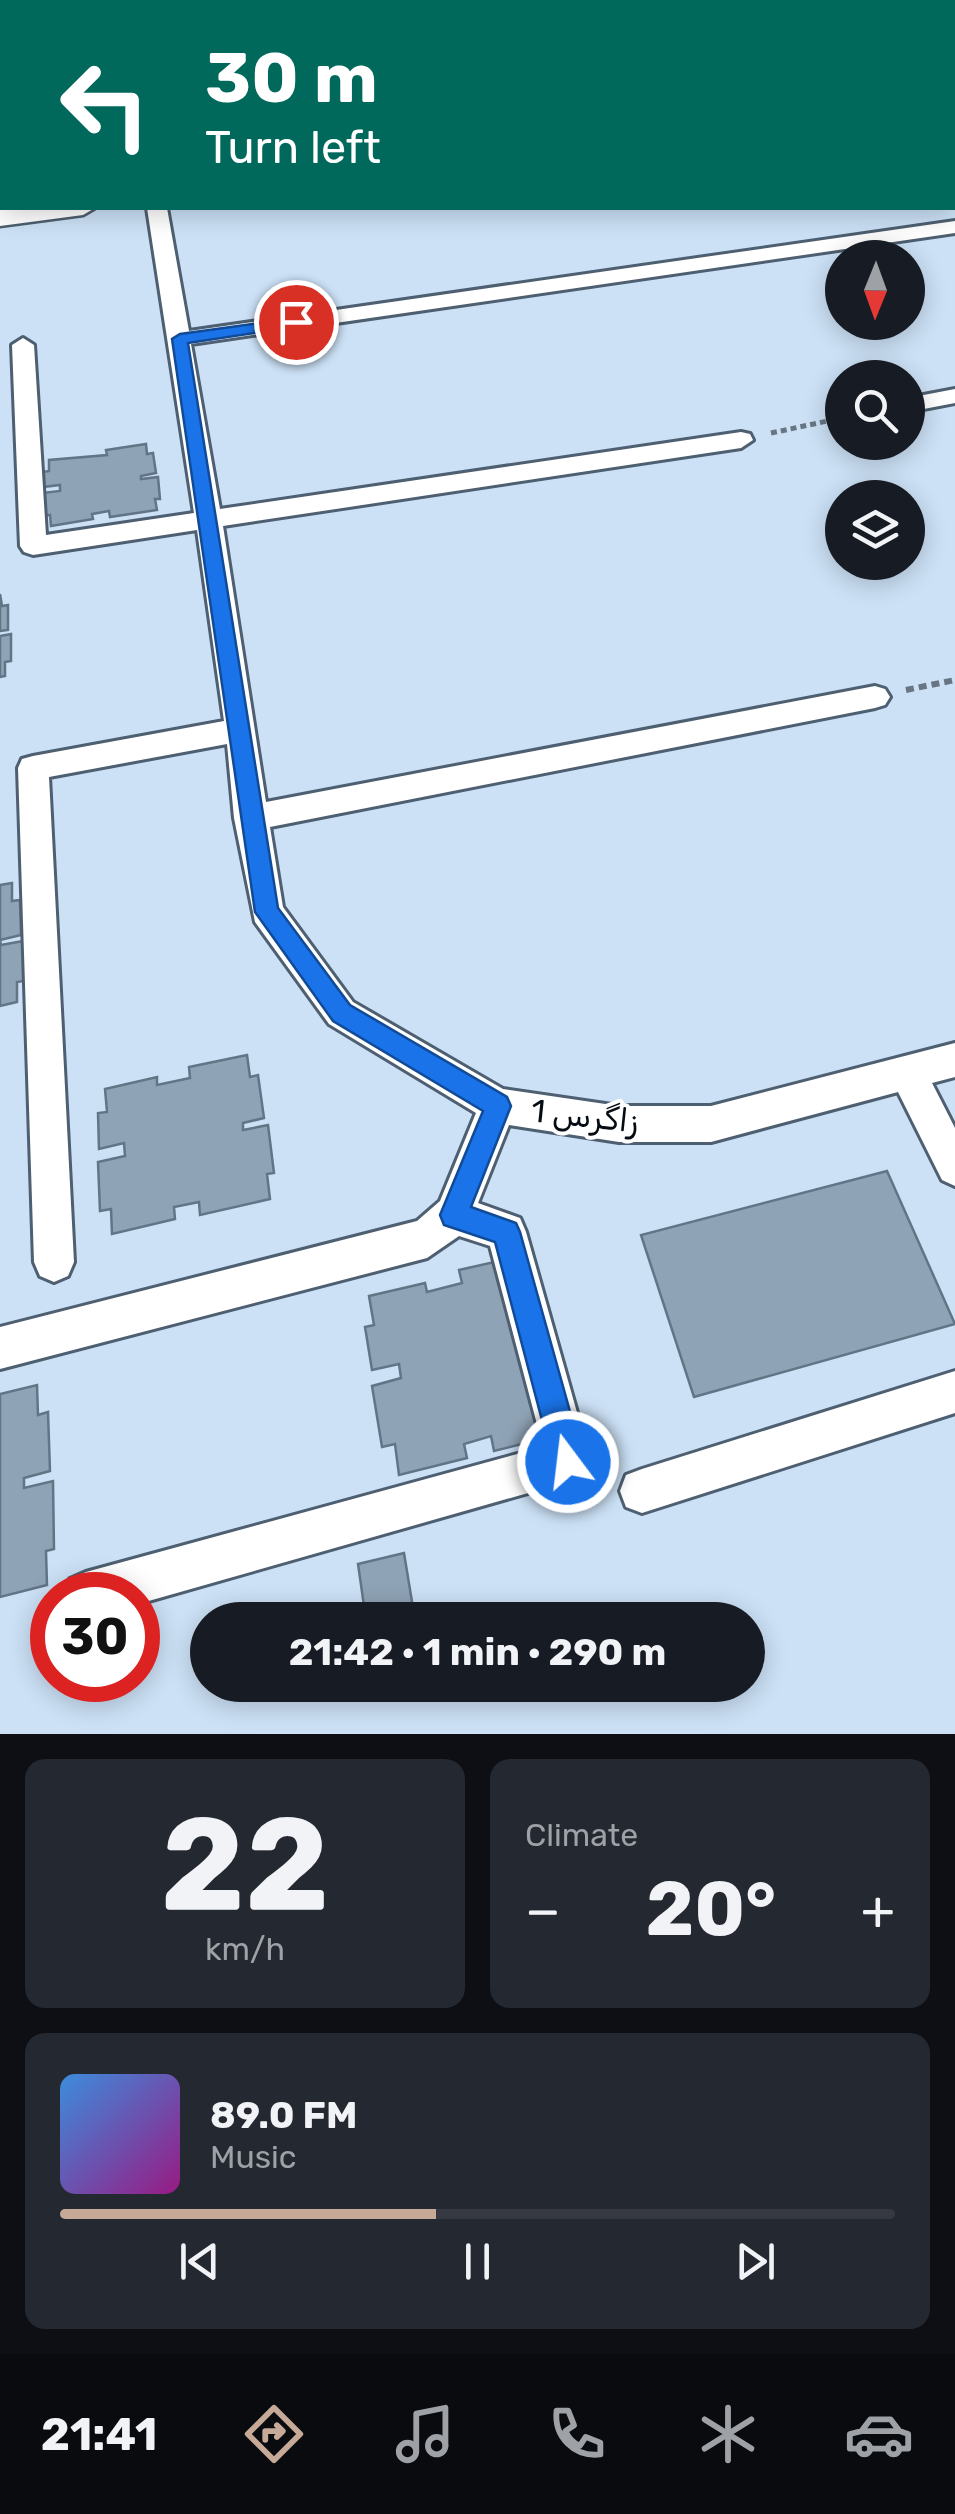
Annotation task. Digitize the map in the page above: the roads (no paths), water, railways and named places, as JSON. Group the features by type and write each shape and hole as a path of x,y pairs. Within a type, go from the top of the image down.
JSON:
{"street":[{"path":"0,218 66,210"},
{"name":"زاگرس 1","path":"157,210 267,912 341,1013 498,1106 619,1124 711,1124 955,1060"},
{"path":"180,339 955,228"},
{"path":"23,346 33,546 740,440"},
{"path":"925,402 955,396"},
{"path":"250,818 875,697"},
{"path":"54,1262 33,768 238,730"},
{"path":"907,1073 955,1167"},
{"path":"0,1348 427,1238 454,1215 498,1106"},
{"path":"160,1575 568,1462 506,1232 454,1215"},
{"path":"642,1491 955,1392"}]}
